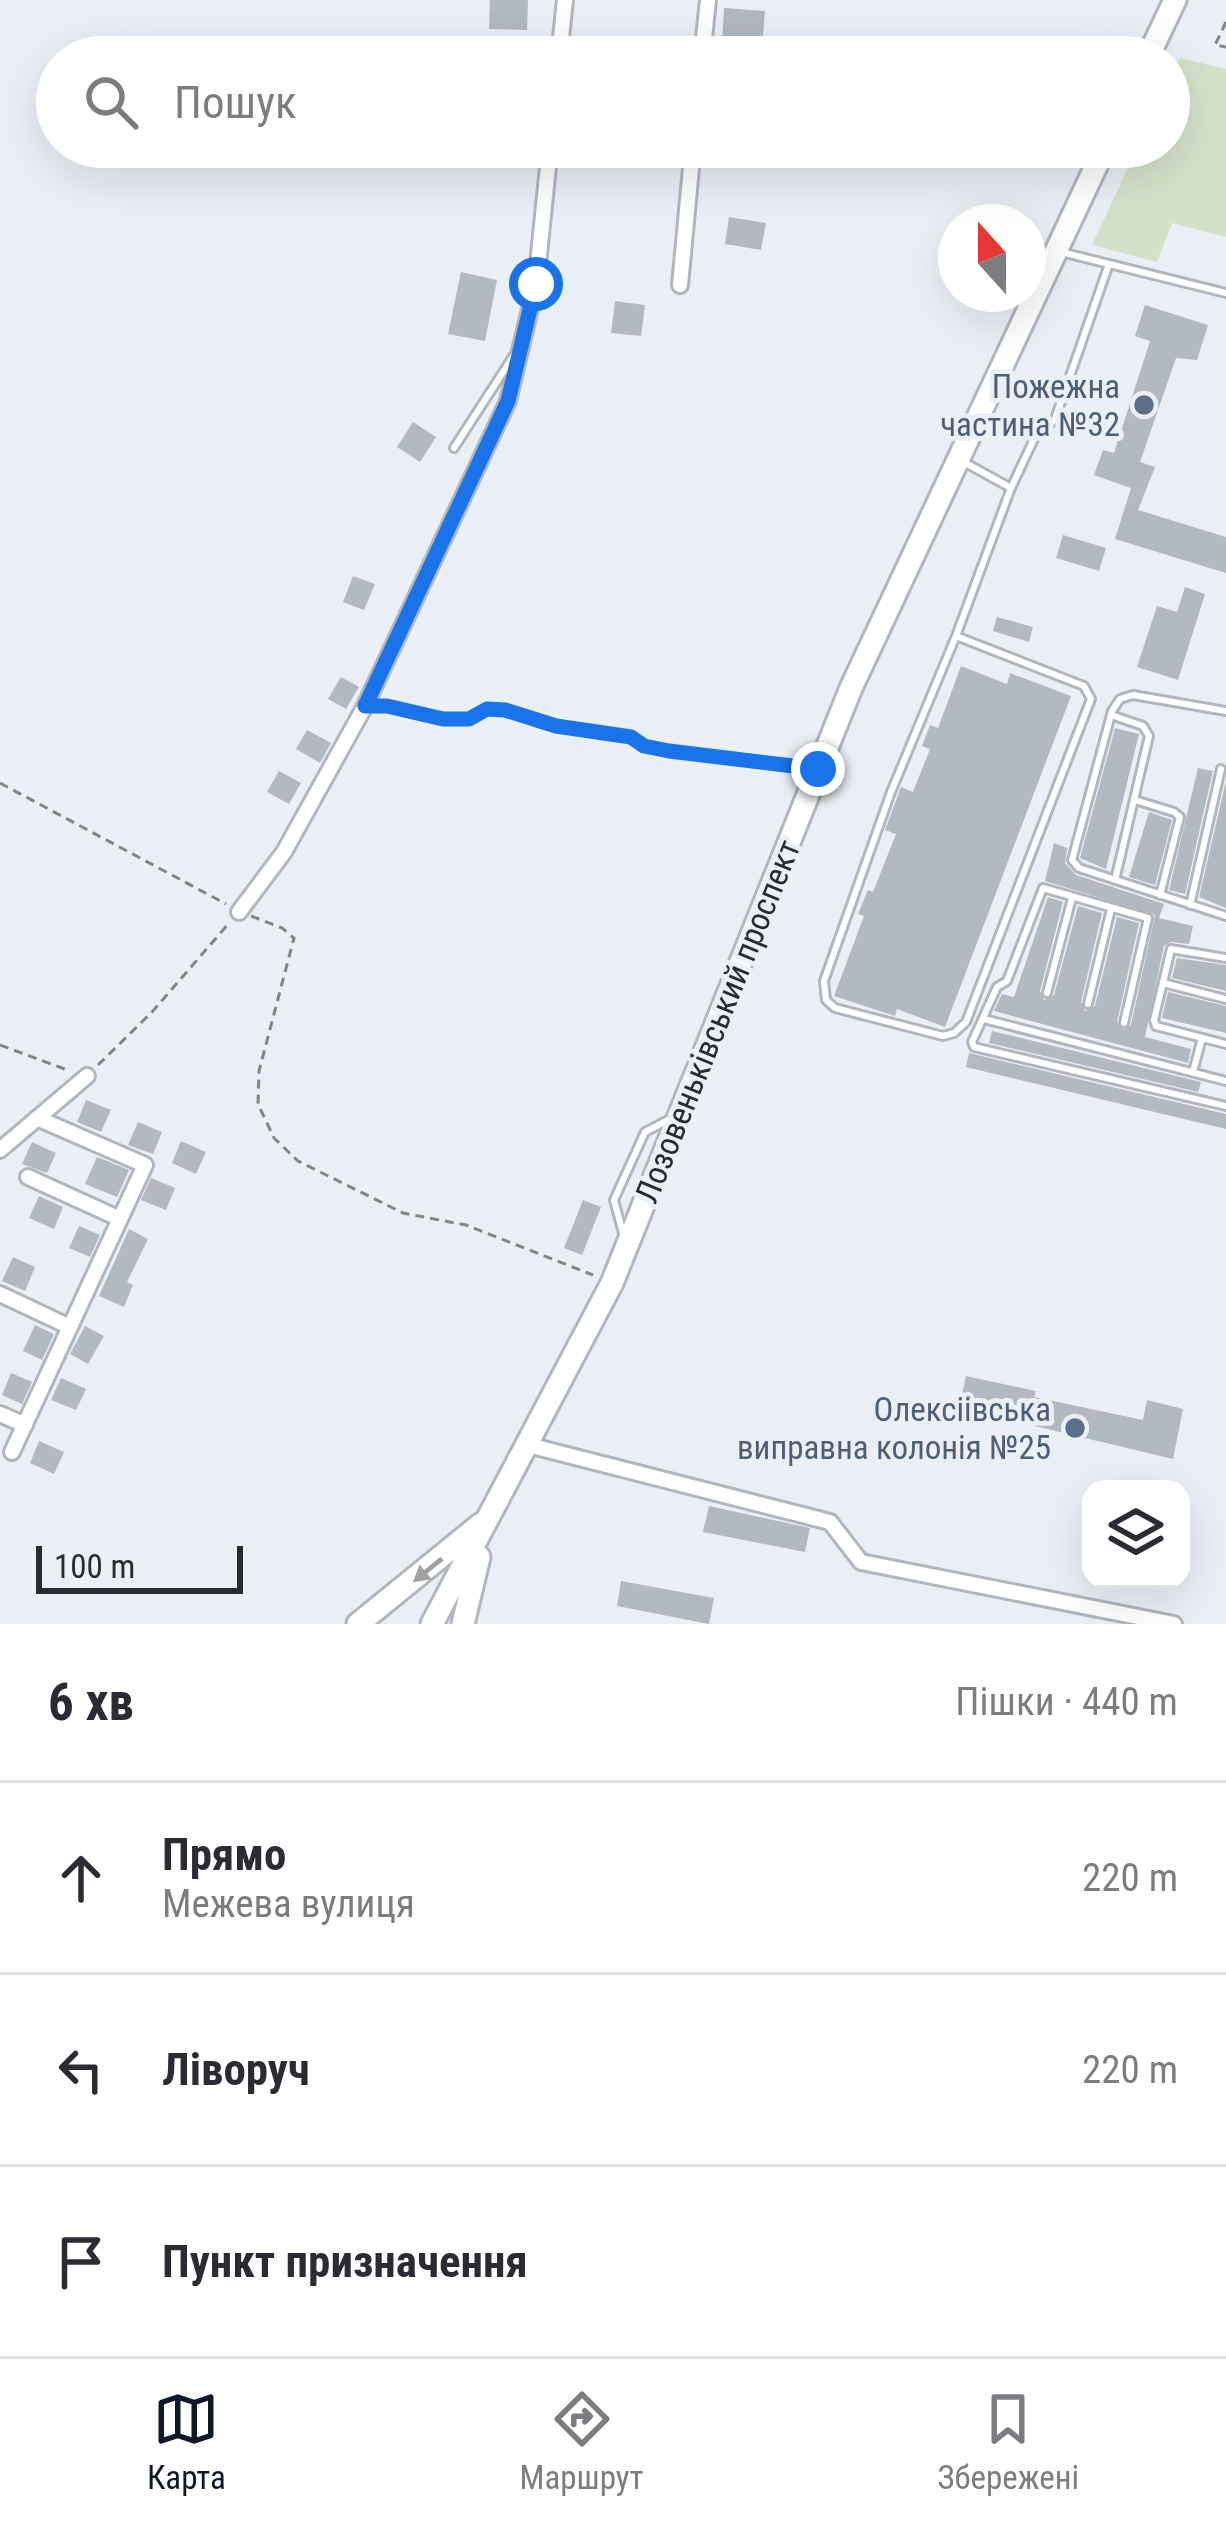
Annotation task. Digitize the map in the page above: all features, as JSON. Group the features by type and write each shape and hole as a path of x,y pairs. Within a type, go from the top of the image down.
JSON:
{"highway":[{"path":"1158,36 1175,0"},
{"name":"Лозовеньківський проспект","path":"432,1624 612,1282 851,688 1095,168"},
{"path":"358,1624 441,1560 494,1511"},
{"path":"463,1624 494,1511"}],"street":[{"path":"561,36 565,0"},
{"path":"704,36 708,0"},
{"path":"239,912 284,852 365,706 508,401 536,284 548,168"},
{"path":"680,284 691,168"},
{"path":"0,1150 87,1076"},
{"path":"12,1452 145,1165 37,1118"},
{"path":"28,1177 118,1218"},
{"path":"0,1294 70,1327"},
{"path":"0,1414 25,1425"},
{"path":"528,1445 830,1522 860,1562 1174,1624"}],"lane":[{"path":"1055,250 1226,293"},
{"path":"956,636 1078,682 1091,699 966,1022 944,1036 835,1008 826,1000 823,988 891,792 1011,488 1034,439 1055,419 1109,264"},
{"path":"454,448 520,345"},
{"path":"958,459 1011,488"},
{"path":"1226,711 1133,695 1120,699 1111,715 1072,860 1079,868 1226,916"},
{"path":"1111,715 1148,732 1115,880"},
{"path":"1190,904 1221,769"},
{"path":"1134,800 1180,817 1160,895"},
{"path":"1124,1023 1150,921 1043,888 1007,981 997,987 972,1042 974,1047 1226,1106"},
{"path":"1047,993 1072,896"},
{"path":"1088,1004 1111,907"},
{"path":"1226,958 1174,947 1154,1020 1156,1026 1226,1044"},
{"path":"1163,983 1226,998"},
{"path":"984,1019 1226,1081"},
{"path":"1193,1072 1202,1038"}],"path":[{"path":"1226,22 1215,45 1226,47"},
{"path":"365,706 387,706 443,719 469,719 487,709 505,710 556,726 631,737 644,746 669,751 818,769"},
{"path":"0,783 239,912 282,928 293,938 259,1071 258,1104 274,1138 298,1161 404,1214 466,1225 612,1282"},
{"path":"0,1045 87,1076 152,1012 239,912"}],"green space":[{"path":"1190,60 1226,69 1226,237 1172,223 1157,262 1092,245 1128,168 1190,168"}],"building":[{"path":"490,0 528,0 527,30 489,29"},
{"path":"724,8 765,11 763,36 722,36"},
{"path":"729,217 766,223 761,250 725,244"},
{"path":"461,272 497,280 485,341 448,334"},
{"path":"615,301 645,305 641,336 611,333"},
{"name":"Пожежна частина №32","path":"1145,305 1208,325 1197,360 1176,358 1140,462 1155,467 1138,510 1226,537 1226,573 1115,539 1131,488 1094,475 1103,450 1114,453 1150,341 1135,336"},
{"path":"413,422 436,437 420,462 397,447"},
{"path":"1063,535 1106,548 1099,571 1056,558"},
{"path":"353,576 375,584 364,610 343,602"},
{"path":"1185,587 1205,594 1178,680 1137,667 1157,606 1177,612"},
{"path":"997,617 1033,627 1029,642 993,631"},
{"path":"961,666 1007,684 1010,673 1071,696 945,1027 897,1009 895,1016 834,996 864,916 858,914 868,890 873,892 896,834 885,830 901,787 913,792 930,749 922,746 930,725 938,728"},
{"path":"341,677 359,687 346,709 328,699"},
{"path":"1115,728 1139,734 1106,869 1080,858"},
{"path":"307,730 331,743 320,763 296,749"},
{"path":"1198,768 1213,771 1185,894 1169,890"},
{"path":"279,771 301,783 289,804 267,792"},
{"path":"1226,781 1226,908 1199,897"},
{"path":"1149,812 1172,820 1155,885 1129,877"},
{"path":"1054,843 1067,848 1065,863 1076,875 1164,904 1159,918 1193,926 1189,944 1164,946 1145,1037 1191,1049 1188,1063 994,1011 1002,994 1014,997 1048,897 1063,902 1040,991 1044,1000 1054,995 1078,906 1102,913 1081,1002 1085,1011 1095,1006 1117,917 1139,923 1117,1022 1124,1030 1131,1025 1155,915 1045,881"},
{"path":"1177,958 1226,965 1226,991 1172,978"},
{"path":"1168,992 1226,1006 1226,1033 1162,1018"},
{"path":"992,1031 1201,1082 1198,1092 989,1043"},
{"path":"969,1053 1226,1114 1226,1129 966,1067"},
{"path":"86,1100 111,1110 101,1132 77,1122"},
{"path":"138,1122 162,1132 153,1154 128,1145"},
{"path":"181,1141 206,1152 196,1174 172,1163"},
{"path":"32,1142 56,1153 47,1173 22,1164"},
{"path":"97,1157 129,1170 117,1197 85,1184"},
{"path":"151,1178 175,1188 166,1210 141,1200"},
{"path":"39,1196 63,1207 54,1229 29,1218"},
{"path":"583,1200 601,1207 582,1255 564,1248"},
{"path":"79,1226 100,1235 90,1257 69,1248"},
{"path":"129,1229 148,1239 127,1282 133,1285 124,1307 99,1296"},
{"path":"13,1257 35,1267 25,1291 2,1281"},
{"path":"35,1325 54,1334 42,1360 23,1351"},
{"path":"85,1326 104,1336 88,1364 70,1354"},
{"path":"11,1373 32,1382 22,1404 2,1395"},
{"path":"966,1376 1036,1391 1034,1397 1143,1420 1147,1400 1183,1409 1173,1459 959,1408"},
{"path":"61,1378 86,1389 76,1410 51,1400"},
{"path":"39,1441 64,1452 54,1474 30,1463"},
{"path":"709,1506 810,1528 805,1552 703,1532"},
{"path":"621,1581 714,1598 709,1624 617,1606"}],"place":[{"name":"Пожежна частина №32","path":"1144,405"},
{"name":"Олексіівська виправна колонія №25","path":"1075,1428"}],"route":[{"path":"536,284 508,401 365,706 387,706 443,719 469,719 487,709 505,710 556,726 631,737 644,746 669,751 818,769"}]}
